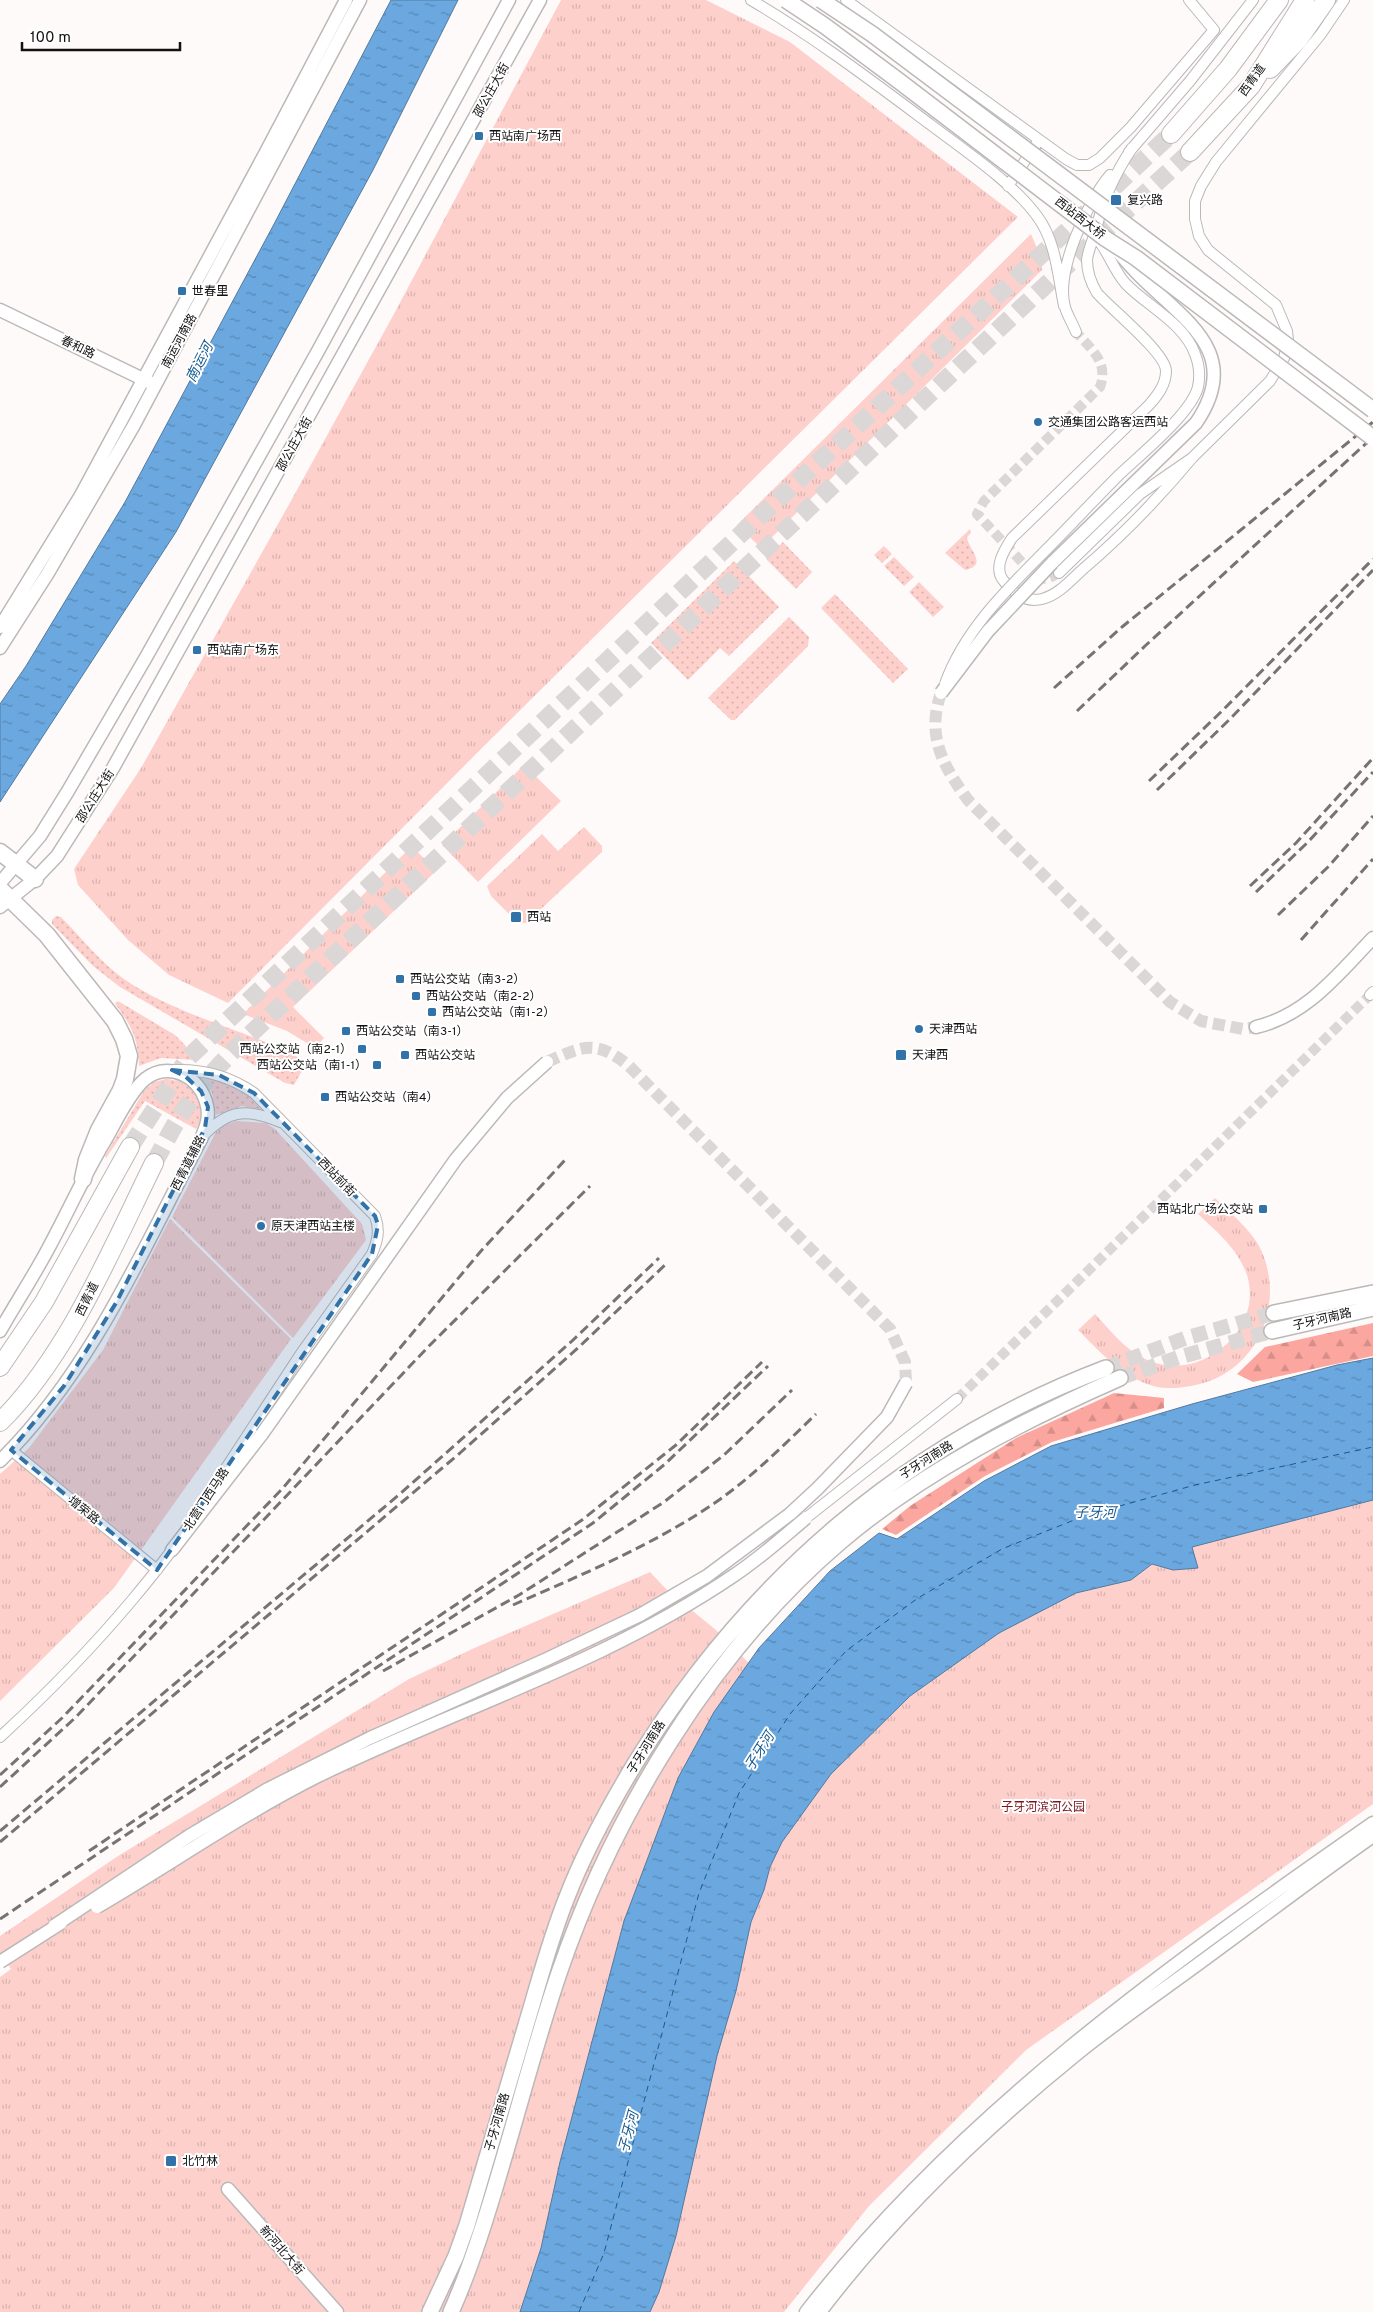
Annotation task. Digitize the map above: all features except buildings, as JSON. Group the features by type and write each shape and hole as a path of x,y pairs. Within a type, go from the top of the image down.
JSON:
{"highway":[{"name":"西青道","path":"1171,134 1228,69 1280,0"},
{"name":"西青道","path":"1190,152 1251,86 1305,0"},
{"path":"1251,86 1298,40 1326,0"},
{"path":"0,1367 44,1302 130,1147"},
{"name":"西青道","path":"0,1422 42,1371 74,1324 154,1163"}],"main road":[{"name":"西站西大桥","path":"786,0 907,87 1100,237 1136,258 1373,438"},
{"name":"西站西大桥","path":"821,0 872,34 1373,410"},
{"path":"0,852 36,879"},
{"path":"3,899 47,935 115,1021 124,1039 128,1056 121,1090 99,1130 86,1160 83,1179"},
{"name":"子牙河南路","path":"1274,1313 1373,1293"},
{"name":"子牙河南路","path":"1272,1331 1373,1308"},
{"name":"子牙河南路","path":"430,2312 456,2256 467,2225 550,1942 567,1895 613,1799 678,1699 715,1651 770,1588 830,1530 887,1486 936,1453 1032,1399 1106,1368"},
{"name":"子牙河南路","path":"450,2312 473,2258 559,1973 587,1897 639,1793 696,1704 746,1637 771,1608 819,1560 864,1523 932,1476 1004,1434 1038,1415 1120,1378"}],"street":[{"name":"南运河南路","path":"0,627 80,497 346,0"},
{"name":"南运河南路","path":"0,648 85,510 156,385 360,0"},
{"name":"邵公庄大街","path":"0,883 40,836 68,792 145,659 318,351 510,0"},
{"name":"邵公庄大街","path":"3,899 36,879 57,856 113,768 540,0"},
{"path":"751,0 801,31 853,67 962,148 1030,207 1045,228 1056,262 1064,306 1076,332"},
{"path":"846,0 1076,165 1094,163 1131,127 1214,30 1189,0"},
{"path":"1064,306 1070,253 1080,224 1092,199 1132,148 1190,81 1253,0"},
{"path":"1100,237 1087,259 1091,283 1104,300 1160,355 1166,370 1165,382 1159,394 1149,406 1012,538 1001,557 1000,569 1002,579 1021,597 1030,600 1042,599 1062,588 1110,546 1150,506 1192,458 1270,381 1284,358 1288,340 1287,331 1276,305 1208,250 1197,228 1196,202 1201,186 1216,162 1321,34 1344,0"},
{"path":"1008,186 1039,140"},
{"path":"941,693 959,653 991,608 1036,560 1170,426 1191,402 1198,388 1199,375 1195,353 1190,342 1125,283 1100,237 1102,203 1110,183 1132,148"},
{"path":"941,693 988,631 1058,556 1196,423 1205,409 1211,394 1214,368 1210,350 1202,336 1179,311 1100,237 1080,224"},
{"name":"春和路","path":"0,310 156,385"},
{"path":"1059,573 1140,494 1192,458"},
{"path":"1256,1027 1282,1019 1310,1001 1373,938"},
{"path":"172,1550 262,1434 456,1159 506,1098 547,1062"},
{"path":"0,1331 48,1249 83,1179 135,1091 150,1076 172,1070"},
{"name":"西站前街","path":"172,1070 196,1070 230,1079 254,1093 374,1216 378,1235"},
{"name":"西青道辅路","path":"0,1461 64,1386 111,1311 201,1139 208,1117 205,1098 191,1080 172,1070"},
{"path":"201,1139 222,1120 229,1116 246,1112 261,1114 286,1124"},
{"name":"北营门西马路","path":"0,1737 97,1641 157,1570 300,1355 372,1254 378,1235"},
{"path":"0,1326 10,1314"},
{"path":"0,1962 189,1836 268,1789 370,1738 547,1660 640,1615 707,1576 790,1514 823,1483 887,1417 906,1383"},
{"path":"54,1926 85,1913 235,1823 318,1777 556,1671 637,1632 734,1576 957,1399"},
{"name":"增荣路","path":"11,1450 157,1570"},
{"path":"806,2312 903,2198 956,2146 1072,2043 1139,1992 1373,1824"},
{"path":"820,2312 909,2208 1021,2101 1079,2052 1373,1836"},
{"name":"新河北大街","path":"228,2188 337,2312"}],"highlighted area":[{"path":"172,1070 219,1075 254,1093 375,1216 378,1225 372,1254 157,1570 11,1450 64,1386 116,1303 205,1128 208,1107 201,1091 185,1076"}],"green space":[{"path":"561,0 706,0 790,42 1018,217 485,745 228,1003 169,975 128,940 78,885 74,869 141,768 292,499 395,312"},
{"path":"1031,234 1037,248 1042,270 761,548 737,525"},
{"path":"970,529 971,533 967,537 977,560 972,568 965,570 945,553"},
{"path":"783,542 812,572 796,589 766,559"},
{"path":"884,546 892,554 882,563 874,555"},
{"path":"894,557 914,577 904,586 884,566"},
{"path":"734,561 779,607 729,656 720,648 688,680 651,643"},
{"path":"919,582 944,607 933,617 909,592"},
{"path":"835,594 908,669 893,683 821,608"},
{"path":"789,617 809,637 808,646 735,720 731,720 708,698"},
{"path":"524,765 561,801 478,882 442,845"},
{"path":"584,827 602,846 602,852 526,923 518,923 491,896 487,886 542,834 558,851"},
{"path":"412,846 436,871 293,1007 324,1038 315,1048 287,1031 243,1014"},
{"path":"56,916 61,917 115,972 143,991 182,1010 285,1050 299,1058 304,1067 294,1085 285,1083 120,987 93,966 52,924 52,920"},
{"path":"118,1001 175,1035 185,1045 194,1060 161,1058 139,1066 136,1040 130,1026 115,1003"},
{"path":"203,1076 220,1081 236,1089 251,1098 265,1110 242,1106 216,1115 212,1093 202,1079"},
{"path":"166,1079 176,1080 184,1084 196,1095 201,1111 196,1129 145,1101 106,1158 105,1156 144,1091 154,1082"},
{"path":"236,1121 266,1123 275,1129 362,1224 366,1240 293,1338 172,1217 216,1132 222,1126"},
{"path":"1215,1198 1247,1230 1262,1252 1268,1274 1270,1296 1267,1317 1259,1337 1247,1354 1232,1369 1213,1380 1174,1388 1157,1387 1145,1383 1124,1372 1078,1330 1095,1314 1121,1342 1136,1354 1153,1362 1172,1366 1191,1364 1209,1357 1225,1346 1238,1331 1247,1314 1250,1295 1247,1275 1233,1249 1198,1214"},
{"path":"170,1219 291,1339 114,1588 0,1701 0,1474 29,1448 103,1350"},
{"path":"1373,1323 1373,1356 1253,1382 1237,1374 1265,1347"},
{"path":"1114,1393 1164,1398 1164,1408 1052,1442 985,1476 896,1535 882,1529 910,1506 1016,1438"},
{"name":"子牙河滨河公园","path":"1373,1477 1373,1804 1026,2050 869,2206 784,2312 636,2312 748,1876 816,1764 1038,1584"},
{"name":"北竹林","path":"650,1572 667,1590 716,1630 760,1674 535,2312 0,2312 0,1977 11,1969 0,1953 0,1936 118,1856 409,1679 472,1649"}],"water":[{"path":"391,0 458,0 373,170 176,532 0,802 0,704 26,666 125,502 273,226"},
{"name":"子牙河","path":"1373,1358 1373,1500 1192,1547 1198,1568 1173,1570 1152,1564 1131,1580 1076,1593 999,1633 910,1696 831,1774 782,1842 770,1867 764,1890 751,1922 736,1991 717,2056 676,2236 659,2292 650,2312 520,2312 541,2248 560,2162 624,1921 678,1778 714,1712 759,1648 830,1571 879,1533 897,1539 984,1481 1051,1446 1192,1404 1337,1365"}],"ferry route":[{"path":"579,2312 604,2253 699,1893 739,1793 790,1714 846,1651 918,1598 1002,1549 1084,1516 1195,1485 1373,1447"}],"tunnel":[{"path":"130,1147 188,1058 743,532 1171,134"},
{"path":"154,1163 194,1095 241,1043 1020,309 1190,152"},
{"path":"1059,573 1046,579 1033,574 977,514 984,501 1100,387 1102,370 1097,356 1076,332"},
{"path":"941,693 935,723 939,750 951,775 968,800 1170,1002 1201,1021 1243,1029 1256,1027"},
{"path":"957,1399 1370,995"},
{"path":"547,1062 580,1049 597,1048 617,1057 628,1065 890,1329 905,1362 906,1383"},
{"path":"1106,1368 1186,1338 1274,1313"},
{"path":"1120,1378 1180,1357 1272,1331"}],"railway":[{"path":"1054,688 1122,627 1373,422"},
{"path":"1077,711 1145,646 1373,437"},
{"path":"1149,781 1222,711 1373,559"},
{"path":"1157,790 1230,719 1373,570"},
{"path":"1250,886 1296,843 1373,758"},
{"path":"1256,892 1307,843 1373,772"},
{"path":"1278,915 1329,866 1373,816"},
{"path":"1301,940 1373,859"},
{"path":"0,1775 62,1718 283,1488 481,1251 565,1160"},
{"path":"0,1787 76,1717 429,1346 590,1186"},
{"path":"0,1831 401,1493 572,1341 659,1258"},
{"path":"0,1842 460,1453 579,1347 666,1264"},
{"path":"89,1851 582,1520 676,1445 762,1362"},
{"path":"0,1919 593,1523 665,1464 768,1366"},
{"path":"383,1671 519,1595 664,1502 724,1455 792,1390"},
{"path":"513,1605 619,1557 695,1516 745,1480 816,1414"}],"place":[{"name":"西站南广场西","path":"479,136"},
{"name":"复兴路","path":"1116,200"},
{"name":"世春里","path":"182,291"},
{"name":"交通集团公路客运西站","path":"1038,422"},
{"name":"西站南广场东","path":"197,650"},
{"name":"西站","path":"516,917"},
{"name":"西站公交站（南3-2）","path":"400,979"},
{"name":"西站公交站（南2-2）","path":"416,996"},
{"name":"西站公交站（南1-2）","path":"432,1012"},
{"name":"天津西站","path":"919,1029"},
{"name":"西站公交站（南3-1）","path":"346,1031"},
{"name":"西站公交站（南2-1）","path":"362,1049"},
{"name":"西站公交站","path":"405,1055"},
{"name":"天津西","path":"901,1055"},
{"name":"西站公交站（南1-1）","path":"377,1065"},
{"name":"西站公交站（南4）","path":"325,1097"},
{"name":"西站北广场公交站","path":"1263,1209"},
{"name":"原天津西站主楼","path":"261,1226"},
{"name":"北竹林","path":"171,2161"}],"water label":[{"name":"南运河","path":"199,362"}]}
